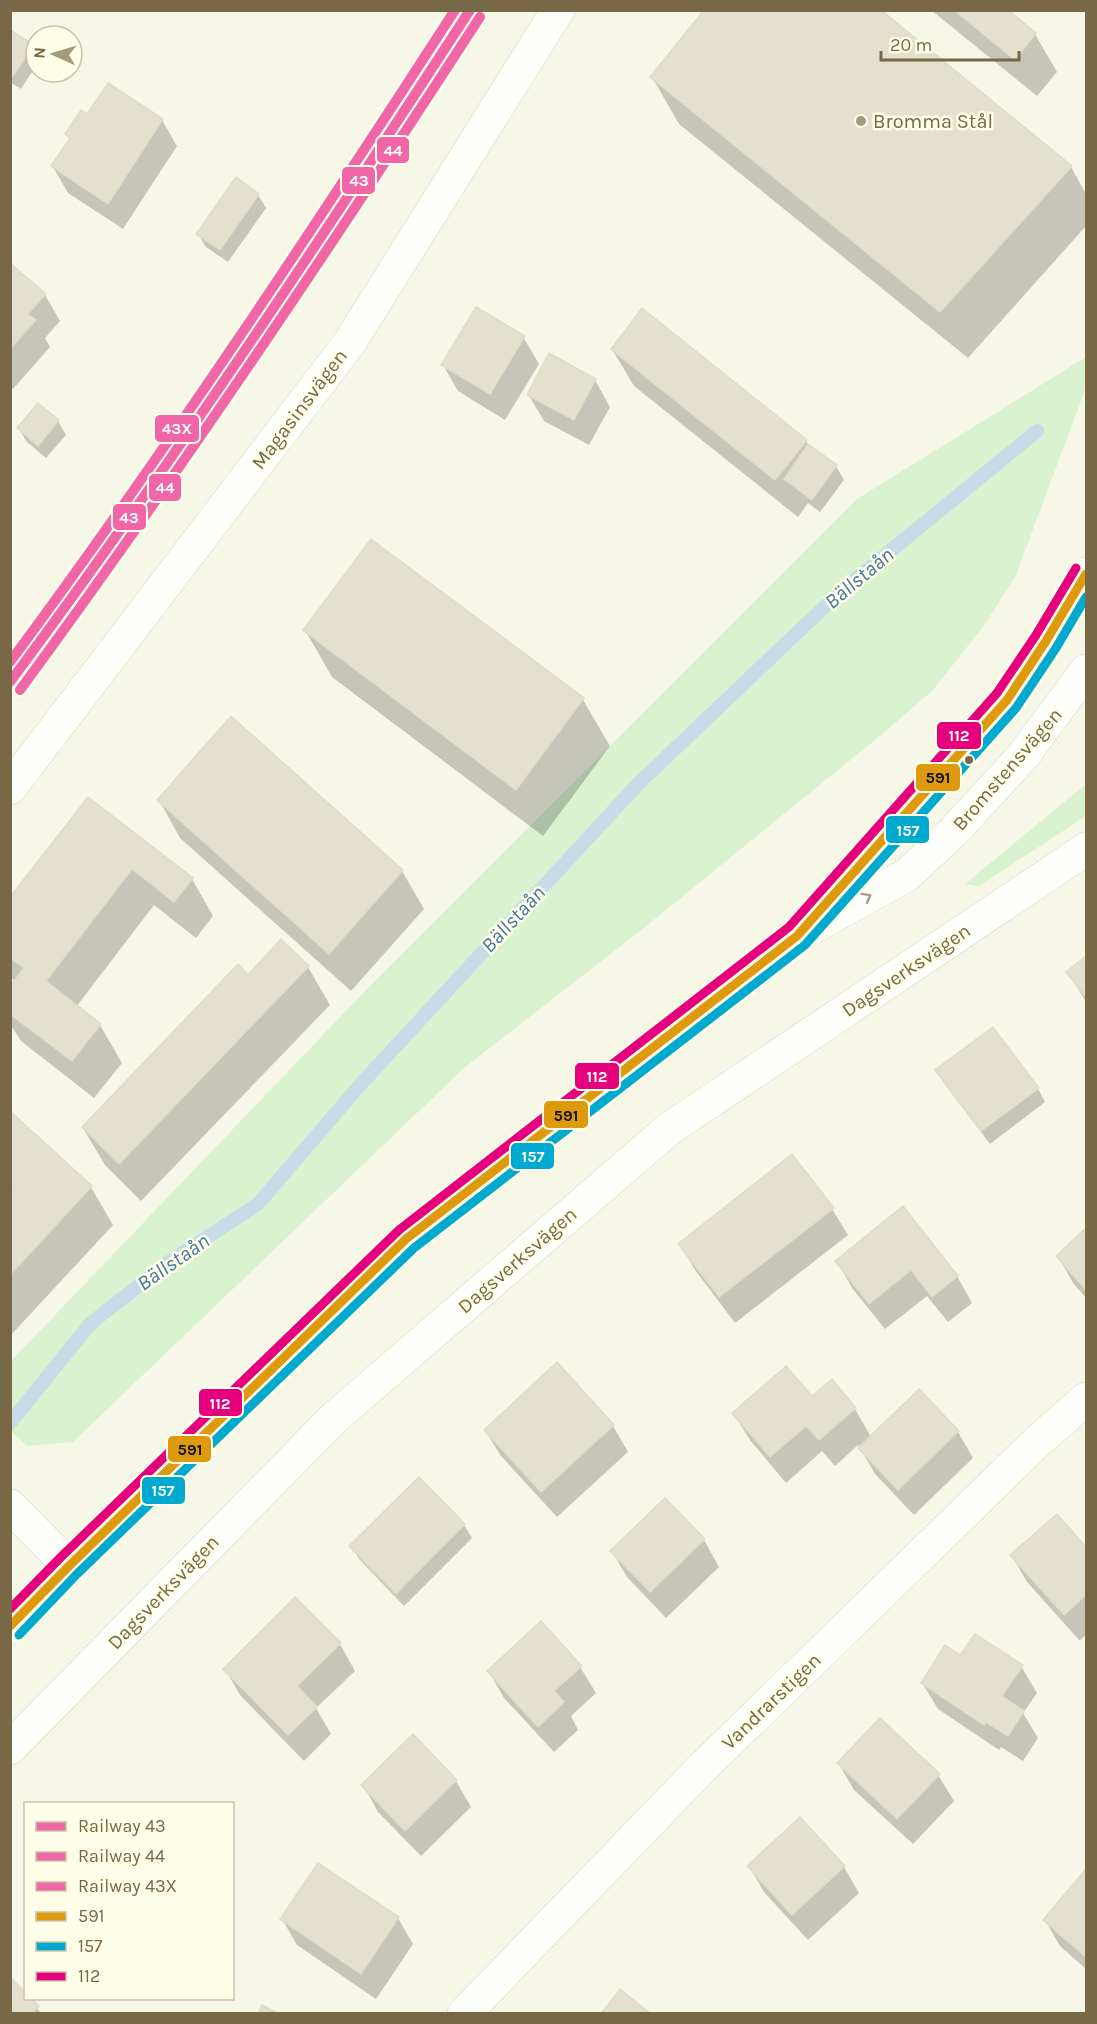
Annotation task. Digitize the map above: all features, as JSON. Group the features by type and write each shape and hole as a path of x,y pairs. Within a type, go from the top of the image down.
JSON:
{"street":[{"name":"Magasinsvägen","path":"10,788 350,342 558,10"},
{"name":"Bromstensvägen","path":"797,936 868,853 917,803 1007,700 1047,641 1086,574"},
{"name":"Bromstensvägen","path":"10,1627 69,1566 406,1239 797,936 907,875 955,830 1023,756 1086,671"},
{"name":"Dagsverksvägen","path":"10,1748 333,1419 669,1129 1086,849"},
{"name":"Vandrarstigen","path":"464,2013 702,1768 1037,1442 1086,1399"},
{"path":"10,1506 69,1566"}],"green space":[{"path":"1086,357 1086,387 1016,575 985,624 934,689 886,731 640,931 464,1068 73,1442 27,1446 11,1431 11,1361 366,990 857,499"},
{"path":"1086,784 1086,816 979,886 965,884"}],"building":[{"name":"Bromma Stål","path":"704,10 881,10 1072,166 940,312 650,77"},
{"path":"954,10 1008,10 1036,33 1015,60"},
{"path":"10,30 24,39 24,60 13,76 10,74"},
{"path":"108,83 163,119 108,204 51,166 70,138 65,134 81,110 87,114"},
{"path":"236,177 259,194 220,250 196,234"},
{"path":"10,263 46,294 28,314 36,320 10,349"},
{"path":"476,307 525,336 490,394 441,365"},
{"path":"642,308 807,440 775,480 611,349"},
{"path":"549,353 596,379 574,420 527,395"},
{"path":"38,403 59,420 38,446 17,428"},
{"path":"808,444 837,465 812,500 784,479"},
{"path":"371,539 584,698 516,790 303,630"},
{"path":"231,716 403,870 329,954 157,800"},
{"path":"88,797 193,878 174,902 132,869 46,981 101,1024 72,1061 10,1014 10,986 24,968 10,958 10,897"},
{"path":"281,939 309,966 119,1164 82,1127 238,964 248,975"},
{"path":"1086,956 1086,997 1066,972"},
{"path":"993,1027 1039,1088 981,1131 935,1070"},
{"path":"10,1111 92,1186 10,1275 10,1191 13,1189 10,1187"},
{"path":"792,1154 834,1208 719,1297 678,1244"},
{"path":"903,1206 958,1276 932,1297 911,1270 869,1304 835,1261"},
{"path":"1086,1228 1086,1290 1056,1256"},
{"path":"557,1362 614,1425 541,1492 484,1430"},
{"path":"786,1366 812,1396 832,1379 856,1408 819,1440 806,1426 770,1457 732,1413"},
{"path":"919,1389 959,1431 898,1490 858,1448"},
{"path":"419,1477 465,1524 396,1594 349,1546"},
{"path":"665,1498 705,1539 650,1592 610,1551"},
{"path":"1057,1514 1086,1547 1086,1595 1064,1615 1010,1555"},
{"path":"295,1597 341,1643 297,1686 317,1707 288,1735 223,1669"},
{"path":"541,1621 582,1666 554,1691 564,1702 538,1727 487,1671"},
{"path":"975,1634 1023,1665 1002,1696 1024,1711 1008,1736 986,1722 984,1725 921,1683 945,1645 960,1655"},
{"path":"880,1718 940,1774 897,1819 837,1763"},
{"path":"413,1734 457,1780 405,1831 361,1785"},
{"path":"800,1817 845,1866 792,1915 747,1866"},
{"path":"318,1863 399,1917 361,1974 280,1919"},
{"path":"1086,1869 1086,1957 1043,1920"},
{"path":"10,1977 24,1991 24,2000 33,2000 39,2006 31,2014 10,2014"},
{"path":"620,1989 651,2014 601,2014"},
{"path":"262,2005 279,2014 258,2014"}],"waterway":[{"name":"Bällstaån","path":"10,1423 91,1323 169,1262 258,1204 360,1085 638,784 839,593 1037,431"}],"rail line":[{"name":"43X","path":"10,662 126,502 238,339 455,10"},
{"name":"43","path":"10,682 188,434 470,10"},
{"name":"44","path":"20,690 139,525 255,357 480,17"}],"transit line":[{"name":"112","path":"10,1609 399,1230 789,927 997,693 1036,635 1076,568"},
{"name":"591","path":"10,1626 406,1239 797,936 1007,700 1086,574"},
{"name":"157","path":"19,1635 77,1574 414,1248 805,945 1016,708 1056,648 1086,597"}],"place":[{"name":"Bromma Stål","path":"861,121"}]}
